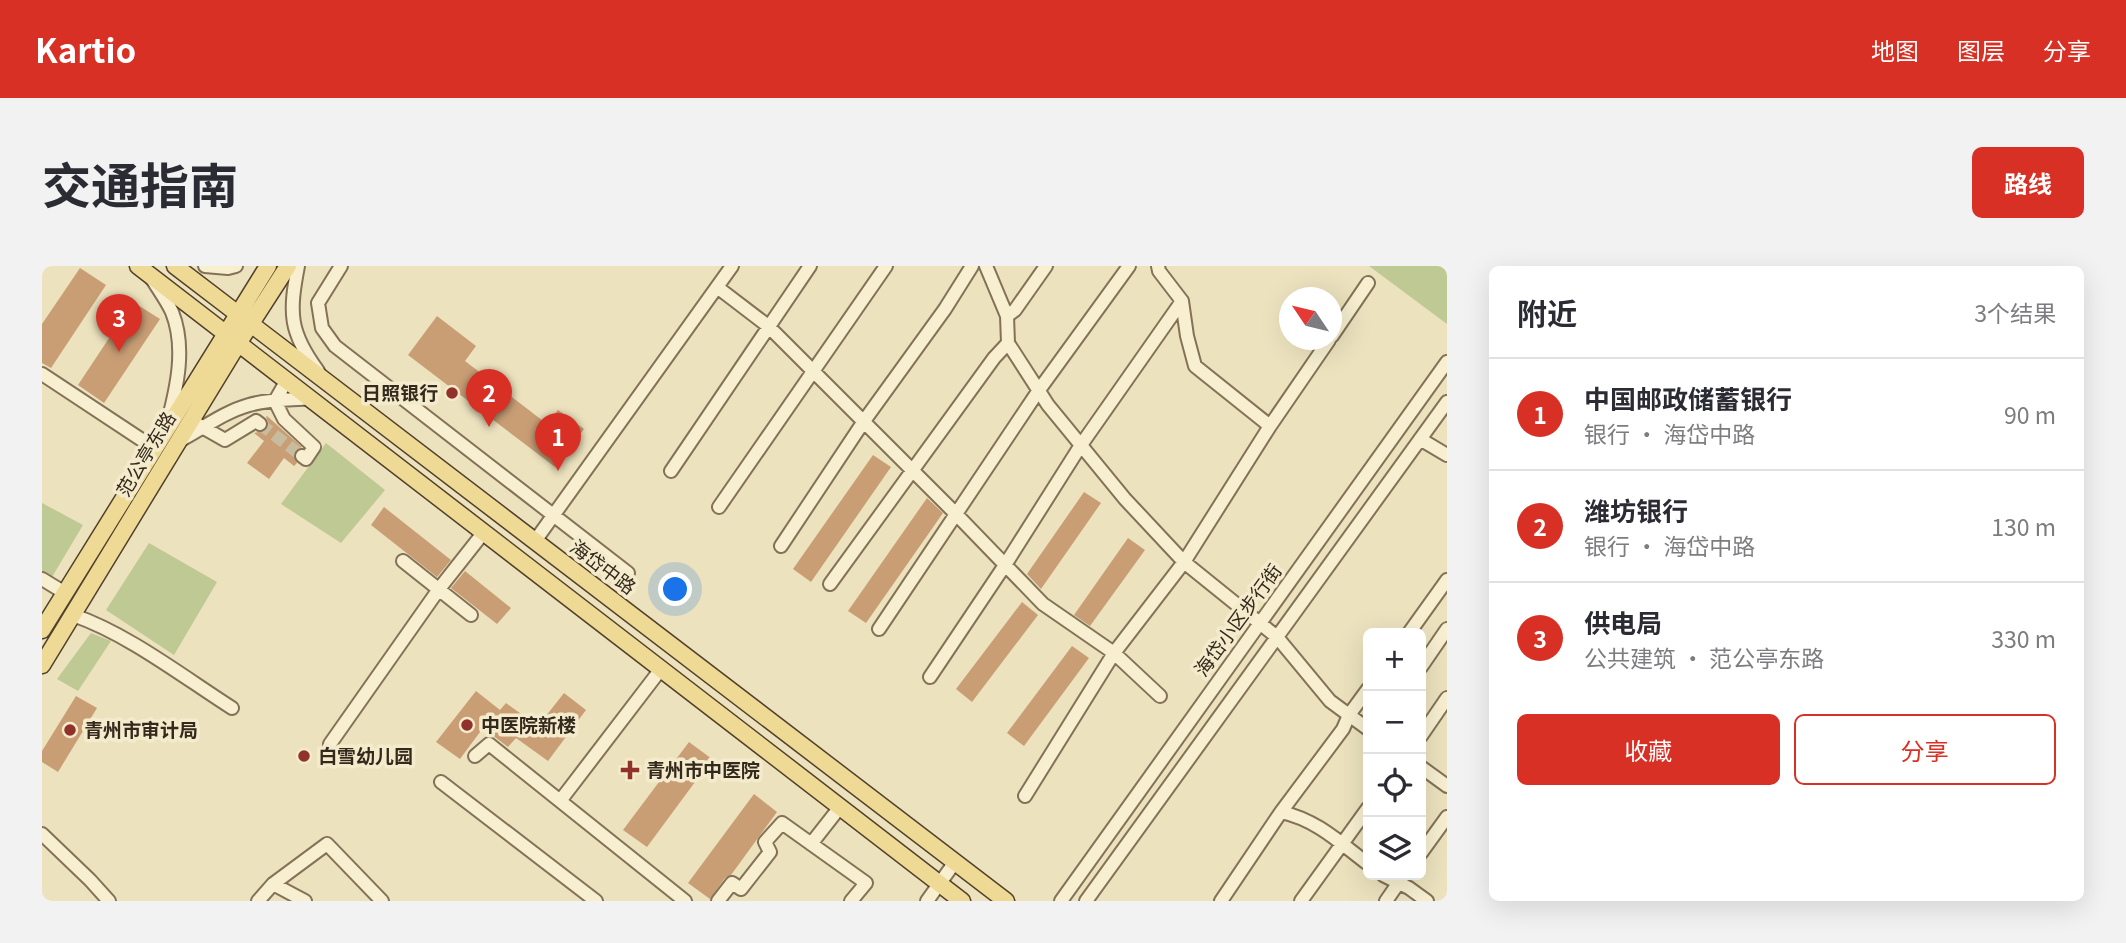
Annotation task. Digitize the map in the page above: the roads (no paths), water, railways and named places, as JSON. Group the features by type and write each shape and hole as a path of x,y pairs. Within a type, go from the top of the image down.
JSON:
{"main road":[{"name":"海岱中路","path":"175,266 1006,901"},
{"name":"范公亭东路","path":"244,319 268,266"},
{"name":"范公亭东路","path":"42,630 165,431 244,319 288,266"},
{"path":"143,270 962,901"},
{"name":"范公亭东路","path":"42,665 178,441 197,424 232,337"}],"street":[{"path":"205,266 236,266"},
{"path":"298,266 292,300 295,331 299,344 324,380"},
{"path":"341,266 318,303 322,328 335,346 628,573"},
{"path":"535,541 732,266"},
{"path":"671,471 810,266"},
{"path":"719,507 886,266"},
{"path":"781,546 972,266"},
{"path":"986,266 1007,316 1008,343 1048,405 1080,445 1125,499 1184,562 1276,637 1330,701 1363,725"},
{"path":"1007,316 1015,310 1046,266"},
{"path":"879,629 1039,390 1129,266"},
{"path":"1157,266 1182,301 1195,366 1270,426"},
{"path":"143,270 173,314 179,347 177,383 165,431"},
{"path":"1342,321 1368,283"},
{"path":"716,287 768,326 1044,604 1114,653 1160,696"},
{"path":"930,677 1005,565 1080,445 1182,301"},
{"path":"830,584 994,358 1008,343"},
{"path":"1025,796 1114,653 1184,562 1322,350"},
{"name":"海岱小区步行街","path":"1061,901 1447,362"},
{"path":"42,374 154,448"},
{"path":"275,401 287,380"},
{"path":"197,424 250,405 311,398"},
{"path":"275,401 284,419 314,447 306,459 302,456"},
{"path":"1086,901 1447,402"},
{"path":"197,424 225,440 256,421 260,424"},
{"path":"1420,439 1447,455"},
{"path":"330,744 439,589 484,532"},
{"path":"403,561 471,615"},
{"path":"42,579 65,593"},
{"path":"1413,628 1447,580"},
{"path":"73,615 118,635 232,708"},
{"path":"1426,660 1447,629"},
{"path":"560,801 661,668"},
{"path":"1221,901 1281,812 1343,729 1349,715 1367,691"},
{"path":"1426,729 1447,698"},
{"path":"475,756 489,744 685,901"},
{"path":"1426,771 1447,786"},
{"path":"441,782 596,901"},
{"path":"811,844 840,807"},
{"path":"1281,812 1301,816 1315,824 1363,860"},
{"path":"1301,901 1363,815"},
{"path":"1426,846 1447,817"},
{"path":"718,901 732,883 741,889 770,852 765,842 782,823 866,883 851,901"},
{"path":"42,834 109,901"},
{"path":"261,900 273,884 327,844 382,901"},
{"path":"927,901 955,862"},
{"path":"1386,901 1401,880"},
{"path":"1403,880 1427,901"},
{"path":"273,884 305,901"}],"tunnel":[{"path":"260,424 302,456"}],"place":[{"name":"供电局","path":"119,352"},
{"name":"日照银行","path":"452,393"},
{"name":"潍坊银行","path":"489,427"},
{"name":"中国邮政储蓄银行","path":"558,471"},
{"name":"中医院新楼","path":"467,725"},
{"name":"青州市审计局","path":"70,730"},
{"name":"白雪幼儿园","path":"304,756"},
{"name":"青州市中医院","path":"630,770"}]}
